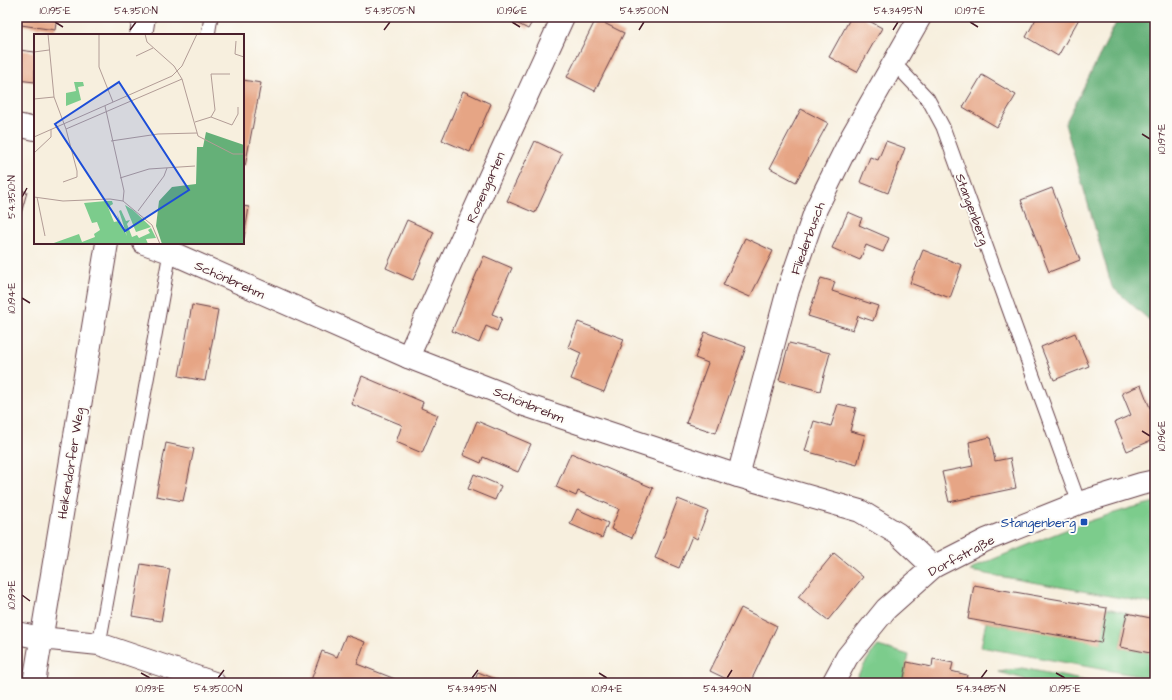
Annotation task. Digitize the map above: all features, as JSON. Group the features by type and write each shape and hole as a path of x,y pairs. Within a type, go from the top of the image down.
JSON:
{"street":[{"path":"141,34 144,17"},
{"name":"Rosengarten","path":"408,357 563,17"},
{"name":"Fliederbusch","path":"738,476 788,290 816,209 852,136 920,17"},
{"path":"17,125 34,129"},
{"name":"Heikendorfer Weg","path":"34,683 107,244"},
{"name":"Schönbrehm","path":"149,244 170,248 408,357 504,394 522,404 738,476 860,511 898,534 933,567"},
{"name":"Dorfstraße","path":"833,683 847,657 886,609 933,567 986,540 1079,503 1155,481"},
{"path":"17,633 42,638 99,644 214,683"}],"lane":[{"path":"208,34 212,17"},
{"name":"Stangenberg","path":"894,63 928,99 943,127 1079,503"},
{"path":"99,644 170,248"}],"green space":[{"path":"1119,17 1155,17 1155,325 1112,287 1065,124"},
{"path":"1155,502 1155,604 970,571 977,566 1065,530 1109,515"},
{"path":"1107,608 1127,613 1120,647 1155,654 1155,679 981,647 986,622 1101,642"},
{"path":"878,646 909,655 903,683 853,683 871,654"},
{"path":"1022,668 1096,683 1027,683 1024,679 999,672"}],"building":[{"path":"22,17 57,17 55,30 21,25"},
{"path":"505,17 535,17 528,29"},
{"path":"851,17 862,17 882,28 857,72 829,57"},
{"path":"1037,17 1080,17 1058,56 1026,37"},
{"path":"596,19 624,33 595,91 567,77"},
{"path":"19,50 34,52 34,82 17,80"},
{"path":"982,75 1016,95 997,127 963,107"},
{"path":"244,80 261,83 244,166"},
{"path":"463,91 491,104 470,152 442,140"},
{"path":"801,109 828,123 796,182 770,168"},
{"path":"535,141 562,154 535,213 507,201"},
{"path":"886,141 905,148 888,193 860,182 870,157 878,160"},
{"path":"1052,188 1080,260 1049,272 1021,200"},
{"path":"17,189 27,192 17,228"},
{"path":"244,206 249,207 244,238"},
{"path":"848,212 862,218 859,225 889,238 883,252 866,245 860,260 832,248"},
{"path":"407,220 434,232 413,280 386,268"},
{"path":"745,238 773,251 750,297 723,285"},
{"path":"923,250 962,265 950,298 910,283"},
{"path":"484,256 512,268 492,314 502,318 497,331 486,326 479,343 452,331"},
{"path":"821,278 835,282 832,291 878,306 873,321 858,316 853,330 808,316"},
{"path":"192,305 218,310 205,381 179,376"},
{"path":"578,322 624,339 604,392 571,379 581,353 568,347"},
{"path":"705,332 746,347 716,433 686,423 708,363 695,358"},
{"path":"1075,333 1089,366 1054,380 1041,347"},
{"path":"789,343 830,353 820,391 779,380"},
{"path":"362,376 423,402 421,408 438,415 422,453 396,442 402,425 351,404"},
{"path":"1141,385 1150,408 1155,406 1155,439 1127,451 1115,422 1131,415 1122,393"},
{"path":"838,404 856,408 850,431 865,435 857,465 805,451 814,421 831,426"},
{"path":"477,421 531,444 518,472 483,457 481,463 463,455"},
{"path":"990,437 995,461 1010,458 1016,488 949,502 942,472 973,466 969,442"},
{"path":"166,443 194,449 183,501 156,496"},
{"path":"571,453 653,488 632,538 611,529 619,509 578,491 576,496 556,487"},
{"path":"474,474 501,486 495,500 468,489"},
{"path":"678,499 708,511 697,539 692,536 679,568 655,558"},
{"path":"577,509 608,523 602,538 570,524"},
{"path":"834,553 863,577 828,620 798,597"},
{"path":"141,564 170,569 161,621 132,616"},
{"path":"974,585 1107,608 1101,643 968,619"},
{"path":"741,608 777,626 750,683 735,683 710,671"},
{"path":"1127,613 1155,619 1155,654 1120,647"},
{"path":"346,635 365,642 357,664 395,679 394,683 318,683 311,680 322,651 337,657"},
{"path":"933,659 953,663 951,671 967,675 965,683 903,683 907,662 932,667"},
{"path":"478,672 498,680 497,683 474,683"}],"place":[{"name":"Stangenberg","path":"1084,522"}]}
